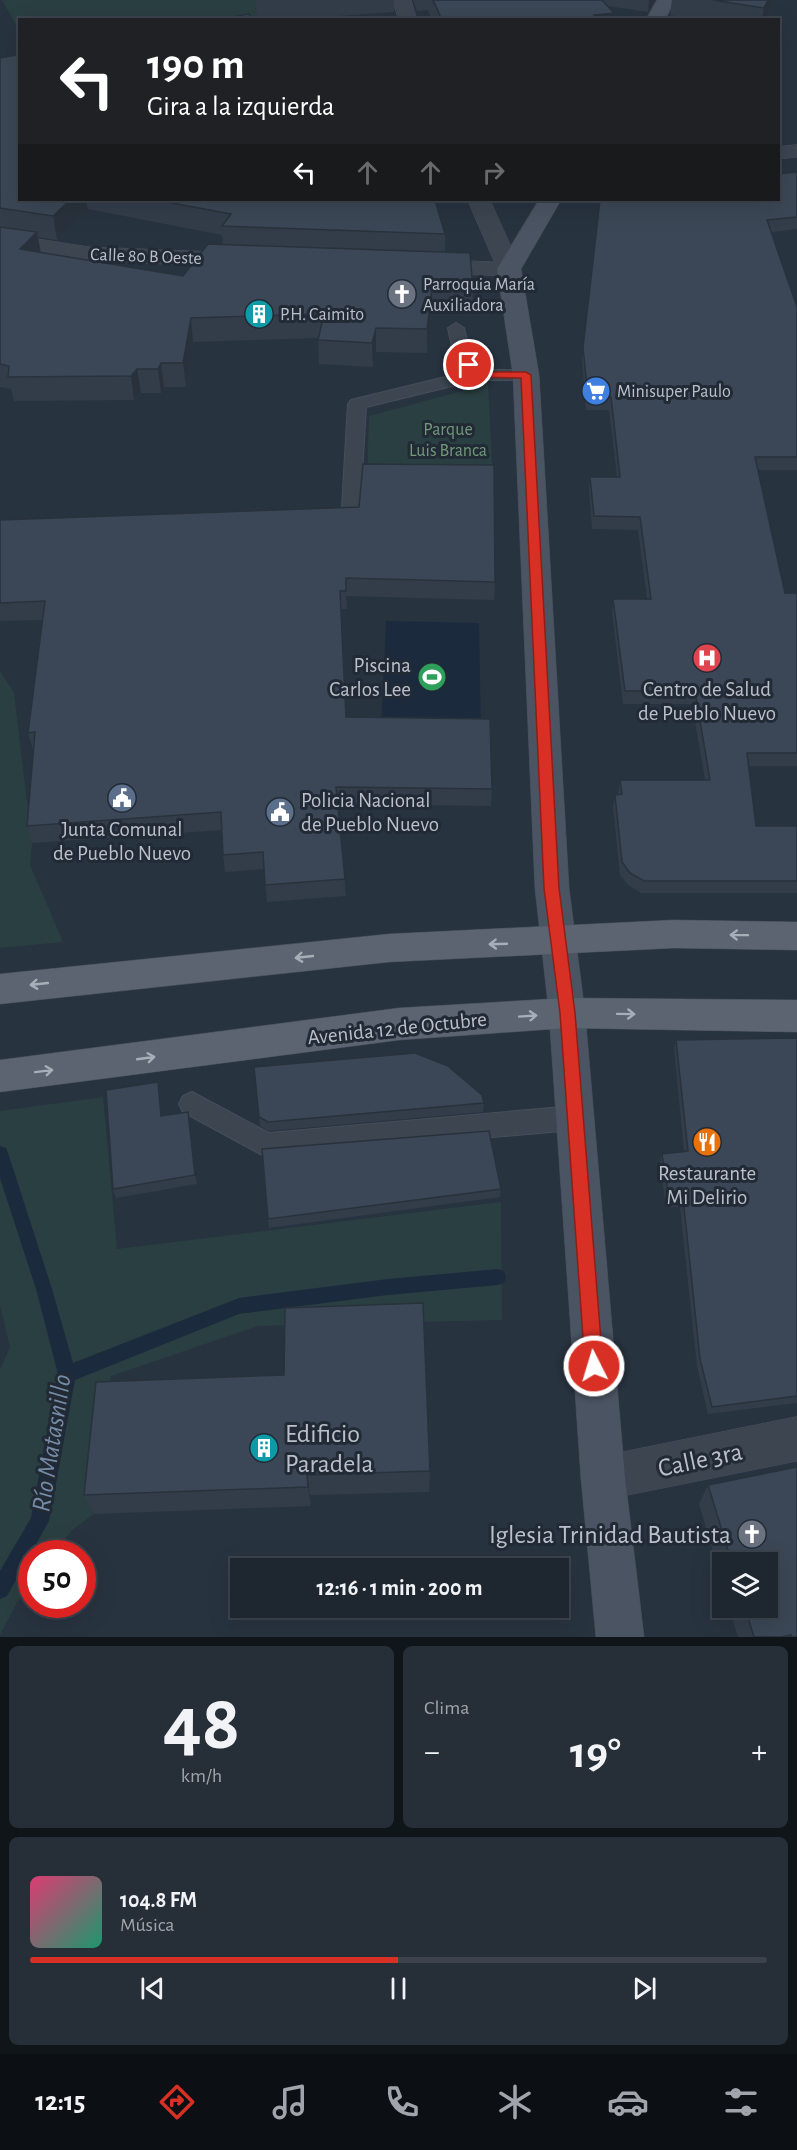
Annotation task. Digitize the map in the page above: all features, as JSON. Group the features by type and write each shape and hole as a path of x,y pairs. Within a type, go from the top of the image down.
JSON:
{"main road":[{"path":"656,18 666,0"},
{"path":"549,201 509,269 526,375 552,888 567,1013 603,1479 620,1637"},
{"path":"0,989 389,948 674,934 797,936"},
{"name":"Avenida 12 de Octubre","path":"0,1076 399,1024 567,1013 797,1016"}],"street":[{"path":"402,0 407,18"},
{"path":"780,153 797,151"},
{"path":"410,266 509,269 479,201"},
{"name":"Calle 80 B Oeste","path":"0,240 89,254 267,260"},
{"name":"Calle 3ra","path":"603,1479 797,1439"}],"lane":[{"path":"456,328 462,356 477,375"},
{"path":"351,507 357,404 477,375 526,375"},
{"path":"192,1104 266,1145 574,1118"}],"green space":[{"path":"2,0 254,0 258,18 18,18 18,28"},
{"name":"Parque Luis Branca","path":"488,384 493,483 367,482 369,416"},
{"path":"0,671 14,693 32,843 30,865 63,942 0,948"},
{"path":"103,1097 117,1249 501,1202 502,1320 258,1326 111,1376 105,1404 94,1514 72,1530 64,1540 18,1540 18,1602 0,1635 0,1370 10,1347 0,1306 0,1111"}],"water":[{"name":"Piscina Carlos Lee","path":"386,621 479,623 481,733 381,731"}],"building":[{"path":"433,0 602,0 614,13 594,15 596,18 441,18"},
{"path":"713,0 768,0 764,8"},
{"path":"249,14 252,18 226,18"},
{"path":"18,51 18,201 69,201 53,216 0,208 0,58 16,55"},
{"path":"797,172 797,217 767,220 797,307 797,457 755,457 785,593 797,593 797,753 747,753 756,826 797,826 797,881 644,881 630,873 622,862 615,795 622,794 620,780 710,780 695,691 625,691 613,599 651,599 640,517 594,516 590,477 620,477 611,397 588,397 583,348 600,201 780,201 780,174"},
{"path":"161,201 435,201 445,234 222,226 231,214"},
{"path":"0,227 37,232 20,249 183,276 208,244 470,253 473,290 432,288 427,329 376,328 372,343 318,340 324,314 191,318 183,363 161,363 158,369 137,369 131,376 8,377 9,366 0,364"},
{"path":"363,464 494,465 495,582 346,578 346,591 340,591 346,717 490,719 492,789 336,787 345,879 265,885 263,852 223,855 221,812 27,826 35,732 28,733 45,601 0,603 0,520 359,507"},
{"path":"797,1038 797,1396 712,1407 700,1359 683,1198 669,1198 662,1154 688,1151 676,1040"},
{"path":"415,1053 448,1066 482,1095 484,1103 268,1122 259,1117 254,1067"},
{"path":"158,1082 161,1116 188,1112 195,1175 113,1189 106,1090"},
{"path":"489,1131 501,1189 268,1219 262,1149"},
{"name":"Edificio Paradela","path":"423,1303 430,1471 307,1475 308,1487 84,1495 96,1382 284,1375 285,1308"},
{"name":"Iglesia Trinidad Bautista","path":"797,1467 797,1637 791,1637 791,1635 754,1637 748,1618 778,1618 778,1552 729,1552 708,1485"}],"waterway":[{"name":"Río Matasnillo","path":"0,1153 44,1289 67,1374"},
{"path":"67,1374 239,1306 388,1287 498,1277"},
{"name":"Río Matasnillo","path":"0,1589 40,1521 67,1374"}],"place":[{"name":"Parroquia María Auxiliadora","path":"402,294"},
{"name":"P.H. Caimito","path":"259,314"},
{"name":"Minisuper Paulo","path":"596,391"},
{"name":"Centro de Salud de Pueblo Nuevo","path":"707,658"},
{"name":"Piscina Carlos Lee","path":"432,677"},
{"name":"Junta Comunal de Pueblo Nuevo","path":"122,798"},
{"name":"Policia Nacional de Pueblo Nuevo","path":"280,812"},
{"name":"Restaurante Mi Delirio","path":"707,1142"},
{"name":"Edificio Paradela","path":"264,1448"},
{"name":"Iglesia Trinidad Bautista","path":"752,1534"}],"route":[{"path":"469,365 477,375 526,375 552,888 567,1013 594,1366"}]}
